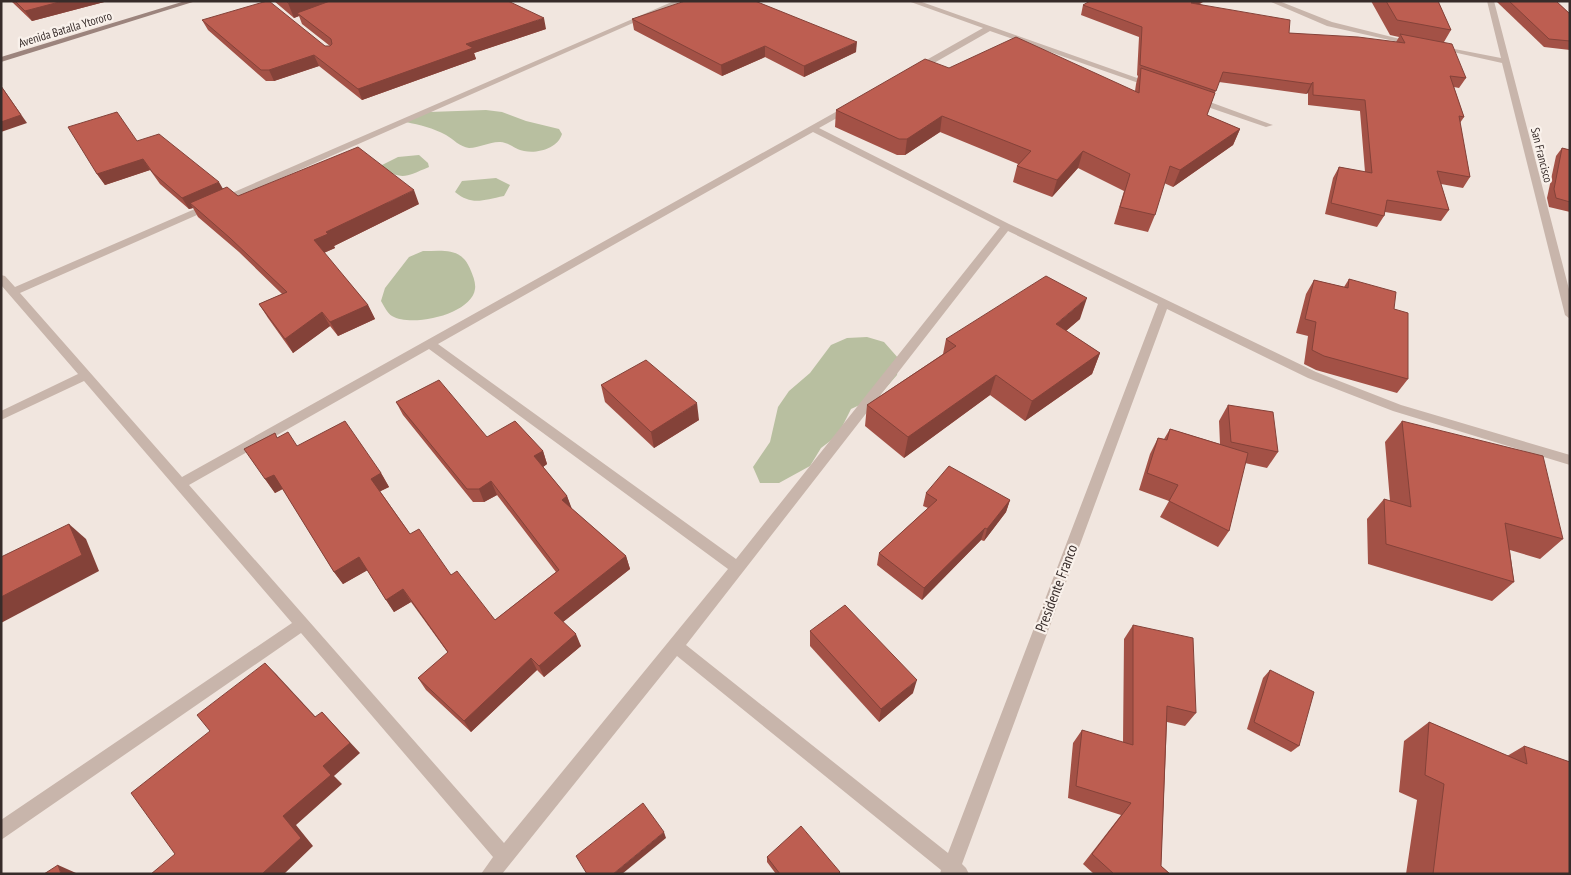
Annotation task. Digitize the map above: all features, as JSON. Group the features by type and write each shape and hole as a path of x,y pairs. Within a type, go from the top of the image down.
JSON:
{"street":[{"name":"Avenida Batalla Ytororo","path":"1,60 193,1"},
{"path":"14,292 680,1"},
{"path":"910,1 1157,86"},
{"path":"1272,1 1330,24 1370,35 1418,44"},
{"name":"San Francisco","path":"1490,1 1570,315"},
{"path":"905,76 989,28"},
{"path":"1428,46 1505,61"},
{"path":"1185,96 1269,125"},
{"path":"181,484 863,100"},
{"path":"812,128 1006,226 1312,375 1397,408 1570,460"},
{"path":"490,874 676,646 1006,226"},
{"path":"1,278 504,856"},
{"name":"Presidente Franco","path":"953,871 1164,302"},
{"path":"430,344 738,568"},
{"path":"1,416 86,375"},
{"path":"1,831 302,624"},
{"path":"676,646 953,871"}],"green space":[{"path":"486,110 502,112 526,121 559,129 562,134 560,139 552,146 535,152 521,150 502,142 469,148 436,130 406,122 429,112"},
{"path":"419,155 428,163 429,167 409,175 399,176 380,166 398,157"},
{"path":"496,178 510,185 504,196 478,201 467,199 455,192 462,181"},
{"path":"423,251 452,252 463,258 475,282 475,289 471,298 453,312 440,316 413,320 392,316 381,301 385,288 409,257"},
{"path":"867,337 884,342 899,359 897,375 879,396 851,409 838,435 821,448 810,466 779,483 760,483 753,467 770,442 778,407 789,391 810,373 831,345 847,338"}],"building":[{"path":"15,1 63,1 25,11"},
{"path":"267,1 325,46 332,44 331,39 297,13 330,1 508,1 544,18 466,44 473,48 358,89 314,55 269,70 261,70 202,20"},
{"path":"685,1 755,1 857,42 804,66 765,46 721,65 632,19"},
{"path":"1090,1 1193,1 1191,3 1290,20 1289,33 1358,37 1405,43 1400,34 1452,44 1466,78 1450,76 1464,117 1459,116 1470,177 1437,171 1449,210 1387,200 1384,216 1331,203 1339,167 1372,173 1365,100 1313,95 1313,82 1311,84 1223,72 1216,91 1140,65 1142,27 1083,5"},
{"path":"1386,1 1438,1 1451,30 1397,20"},
{"path":"1509,1 1556,1 1570,14 1570,41 1549,39"},
{"path":"1016,37 1139,93 1141,68 1215,93 1207,115 1240,129 1180,170 1170,166 1155,215 1120,207 1130,174 1083,151 1057,180 1017,166 1031,151 942,116 907,139 899,139 836,110 925,59 949,68"},
{"path":"1,86 21,115 1,122"},
{"path":"117,112 137,141 159,134 219,182 182,198 153,173 143,159 97,174 68,127"},
{"path":"358,147 414,190 326,232 328,234 314,240 368,305 330,322 322,312 285,339 259,304 287,292 190,203 227,187 238,196"},
{"path":"1562,148 1570,150 1570,202 1556,198 1554,189"},
{"path":"1046,276 1087,298 1056,324 1100,353 1032,401 996,375 908,437 867,405 956,346 946,339"},
{"path":"1349,279 1396,292 1394,309 1408,313 1408,379 1324,356 1312,350 1316,322 1305,319 1314,280 1348,288"},
{"path":"646,360 697,403 651,432 601,385"},
{"path":"439,380 487,437 515,421 543,451 534,456 567,496 562,500 626,556 554,613 576,634 539,666 531,658 464,721 418,678 448,652 403,589 386,600 359,557 334,572 274,475 265,479 244,449 275,433 277,438 288,432 297,446 345,421 381,473 371,479 410,534 419,529 451,575 457,571 495,620 559,570 491,481 479,489 467,489 396,402"},
{"path":"1228,405 1273,412 1278,452 1231,442"},
{"path":"1402,421 1543,456 1563,539 1505,523 1514,582 1386,544 1384,499 1411,507"},
{"path":"1170,429 1248,453 1229,531 1169,501 1178,485 1147,473 1158,438 1167,440"},
{"path":"949,466 1010,500 987,529 985,528 924,588 879,553 937,500 926,493"},
{"path":"69,524 82,555 1,597 1,557"},
{"path":"845,605 917,680 881,709 810,631"},
{"path":"1133,625 1193,638 1196,713 1167,706 1161,866 1170,874 1114,874 1092,854 1131,803 1076,786 1082,730 1133,745"},
{"path":"265,663 315,717 322,712 350,743 323,766 331,775 283,816 301,838 262,874 151,874 175,854 131,793 210,731 197,715"},
{"path":"1270,670 1314,692 1299,746 1254,722"},
{"path":"1429,722 1527,764 1524,746 1570,762 1570,874 1433,874 1444,784 1425,775"},
{"path":"643,803 664,832 613,874 587,874 576,856"},
{"path":"801,826 840,872 838,874 780,874 767,857"},
{"path":"58,865 61,874 44,874"}]}
